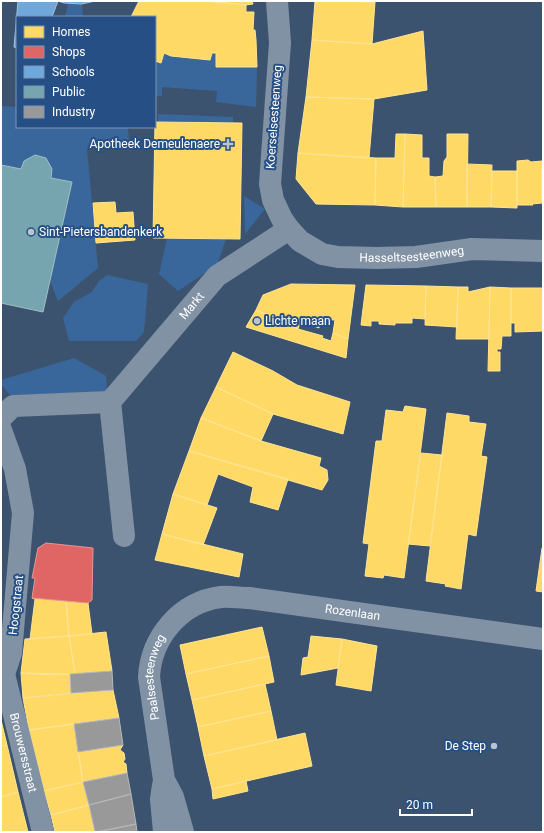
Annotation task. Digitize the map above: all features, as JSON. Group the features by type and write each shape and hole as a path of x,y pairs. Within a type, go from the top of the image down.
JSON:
{"street":[{"name":"Koerselsesteenweg","path":"277,1 280,43 270,184 273,200 282,219 289,229"},
{"name":"Hasseltsesteenweg","path":"289,229 310,247 322,254 338,257 416,257 472,249 543,251"},
{"name":"Markt","path":"110,402 217,276 289,229"},
{"path":"1,418 13,406 110,402 124,536"},
{"name":"Hoogstraat","path":"1,430 16,469 23,513 11,653 3,674"},
{"name":"Rozenlaan","path":"169,626 193,606 222,597 248,598 543,639"},
{"name":"Paalsesteenweg","path":"169,626 162,634 154,651 149,677 164,780 173,797 183,832"},
{"name":"Brouwersstraat","path":"3,674 43,832"},
{"name":"Paalsesteenweg","path":"164,780 160,799 164,832"}],"shaded area":[{"path":"68,4 82,4 83,16 65,16"},
{"path":"164,53 209,60 212,53 216,53 216,67 257,67 256,107 216,102 217,91 162,87 162,96 156,96 156,61 161,63"},
{"path":"1,106 16,107 16,128 128,128 129,144 87,149 98,268 58,301 50,281 72,183 51,178 52,169 46,158 35,155 24,161 21,169 1,165"},
{"path":"158,114 233,117 233,123 158,122"},
{"path":"244,196 265,209 245,234"},
{"path":"167,238 226,239 217,265 178,291 159,274"},
{"path":"107,275 148,284 144,332 136,341 69,341 63,318 74,302 92,292 99,281"},
{"path":"74,358 106,376 107,392 10,395 1,384 1,380"}],"building: Homes":[{"path":"139,1 205,1 246,5 246,12 254,12 253,30 255,30 257,67 216,67 216,53 212,53 210,60 171,56 164,53 161,63 156,61 156,16 132,16"},
{"path":"205,1 252,1 253,4 246,5"},
{"path":"315,1 375,2 372,44 312,40"},
{"path":"423,31 427,90 374,99 306,97 312,40 372,44"},
{"path":"306,97 374,99 369,158 298,153"},
{"path":"156,122 242,123 240,239 153,238"},
{"path":"396,134 405,134 403,207 375,205 376,158 395,158"},
{"path":"405,134 422,135 422,158 429,158 429,176 435,177 436,207 403,207"},
{"path":"447,134 468,134 467,207 436,207 435,177 443,176 444,161 447,157"},
{"path":"298,153 376,158 375,205 316,204 296,179"},
{"path":"528,160 531,162 542,161 542,203 532,204 533,205 517,205 517,161"},
{"path":"467,164 492,165 491,207 467,207"},
{"path":"543,169 543,203 542,203"},
{"path":"492,171 517,171 517,208 491,207"},
{"path":"115,202 116,213 133,212 135,240 96,243 93,203"},
{"path":"291,284 355,285 348,339 333,333 335,320 320,319 319,328 301,321 298,329 256,310 263,295"},
{"path":"366,285 426,286 425,319 412,318 412,323 395,323 395,325 379,324 379,321 371,321 371,326 361,325"},
{"path":"426,286 458,287 457,327 425,325"},
{"path":"458,287 468,287 468,292 490,287 489,339 456,339"},
{"path":"490,287 511,288 511,336 502,336 501,349 497,349 497,352 500,352 500,371 488,371"},
{"path":"511,288 543,288 543,331 515,332 515,323 511,323"},
{"path":"256,310 298,329 323,336 322,338 331,341 333,333 348,339 346,358 246,327"},
{"path":"233,352 273,371 297,385 350,402 343,434 273,414 216,387"},
{"path":"216,387 273,414 261,441 201,418"},
{"path":"405,406 426,409 404,578 384,575 383,578 365,576 369,544 363,543 376,441 382,441 386,410 403,412"},
{"path":"447,413 469,416 469,422 486,424 481,456 487,457 476,536 468,534 461,589 445,586 446,584 426,581"},
{"path":"201,418 261,441 321,458 319,466 327,470 328,480 322,490 189,451"},
{"path":"189,451 288,479 278,510 250,502 253,487 218,474 207,505 173,494"},
{"path":"421,453 442,455 430,546 408,544"},
{"path":"173,494 217,508 203,545 162,534"},
{"path":"162,534 243,554 239,577 155,560"},
{"path":"543,548 543,592 536,591"},
{"path":"32,598 66,601 69,636 30,639 35,599"},
{"path":"66,601 88,603 92,634 69,636"},
{"path":"262,627 269,656 186,674 180,645"},
{"path":"106,632 112,671 75,674 69,636"},
{"path":"69,636 75,674 52,675 21,673 25,639"},
{"path":"311,636 342,639 338,668 301,675 303,658 308,657"},
{"path":"342,639 377,646 371,691 336,685"},
{"path":"269,656 274,682 192,700 186,674"},
{"path":"21,673 70,674 71,693 23,698"},
{"path":"265,684 271,711 198,727 192,700"},
{"path":"113,690 119,718 29,730 23,698"},
{"path":"271,711 277,740 204,756 198,727"},
{"path":"1,720 7,745 1,746"},
{"path":"74,724 83,782 44,791 29,730"},
{"path":"305,733 312,766 212,789 204,756"},
{"path":"7,745 18,792 1,797 1,746"},
{"path":"123,745 120,750 124,753 125,759 123,762 126,764 127,773 83,782 78,752"},
{"path":"246,781 248,791 213,799 212,789"},
{"path":"83,782 89,805 51,815 44,791"},
{"path":"18,792 28,832 1,832 1,797"},
{"path":"89,805 95,832 55,832 51,815"}],"building: Shops":[{"path":"46,543 93,548 92,600 88,603 32,598 35,578 32,578 38,548"}],"building: Schools":[{"path":"18,1 58,1 52,16 17,16"},
{"path":"58,1 95,1 82,4 64,3"},
{"path":"16,24 16,48 14,47"}],"building: Public":[{"name":"Sint-Pietersbandenkerk","path":"35,155 46,158 52,169 51,178 72,182 43,312 1,303 1,165 21,169 24,161"}],"building: Industry":[{"path":"112,671 113,690 71,693 70,674"},
{"path":"119,718 123,745 78,752 74,724"},
{"path":"127,773 131,794 89,805 83,782"},
{"path":"131,794 136,824 95,832 89,805"},
{"path":"136,824 137,832 99,832"}],"place":[{"name":"Apotheek Demeulenaere","path":"228,144"},
{"name":"Sint-Pietersbandenkerk","path":"31,232"},
{"name":"Lichte maan","path":"257,321"},
{"name":"De Step","path":"494,746"}]}
